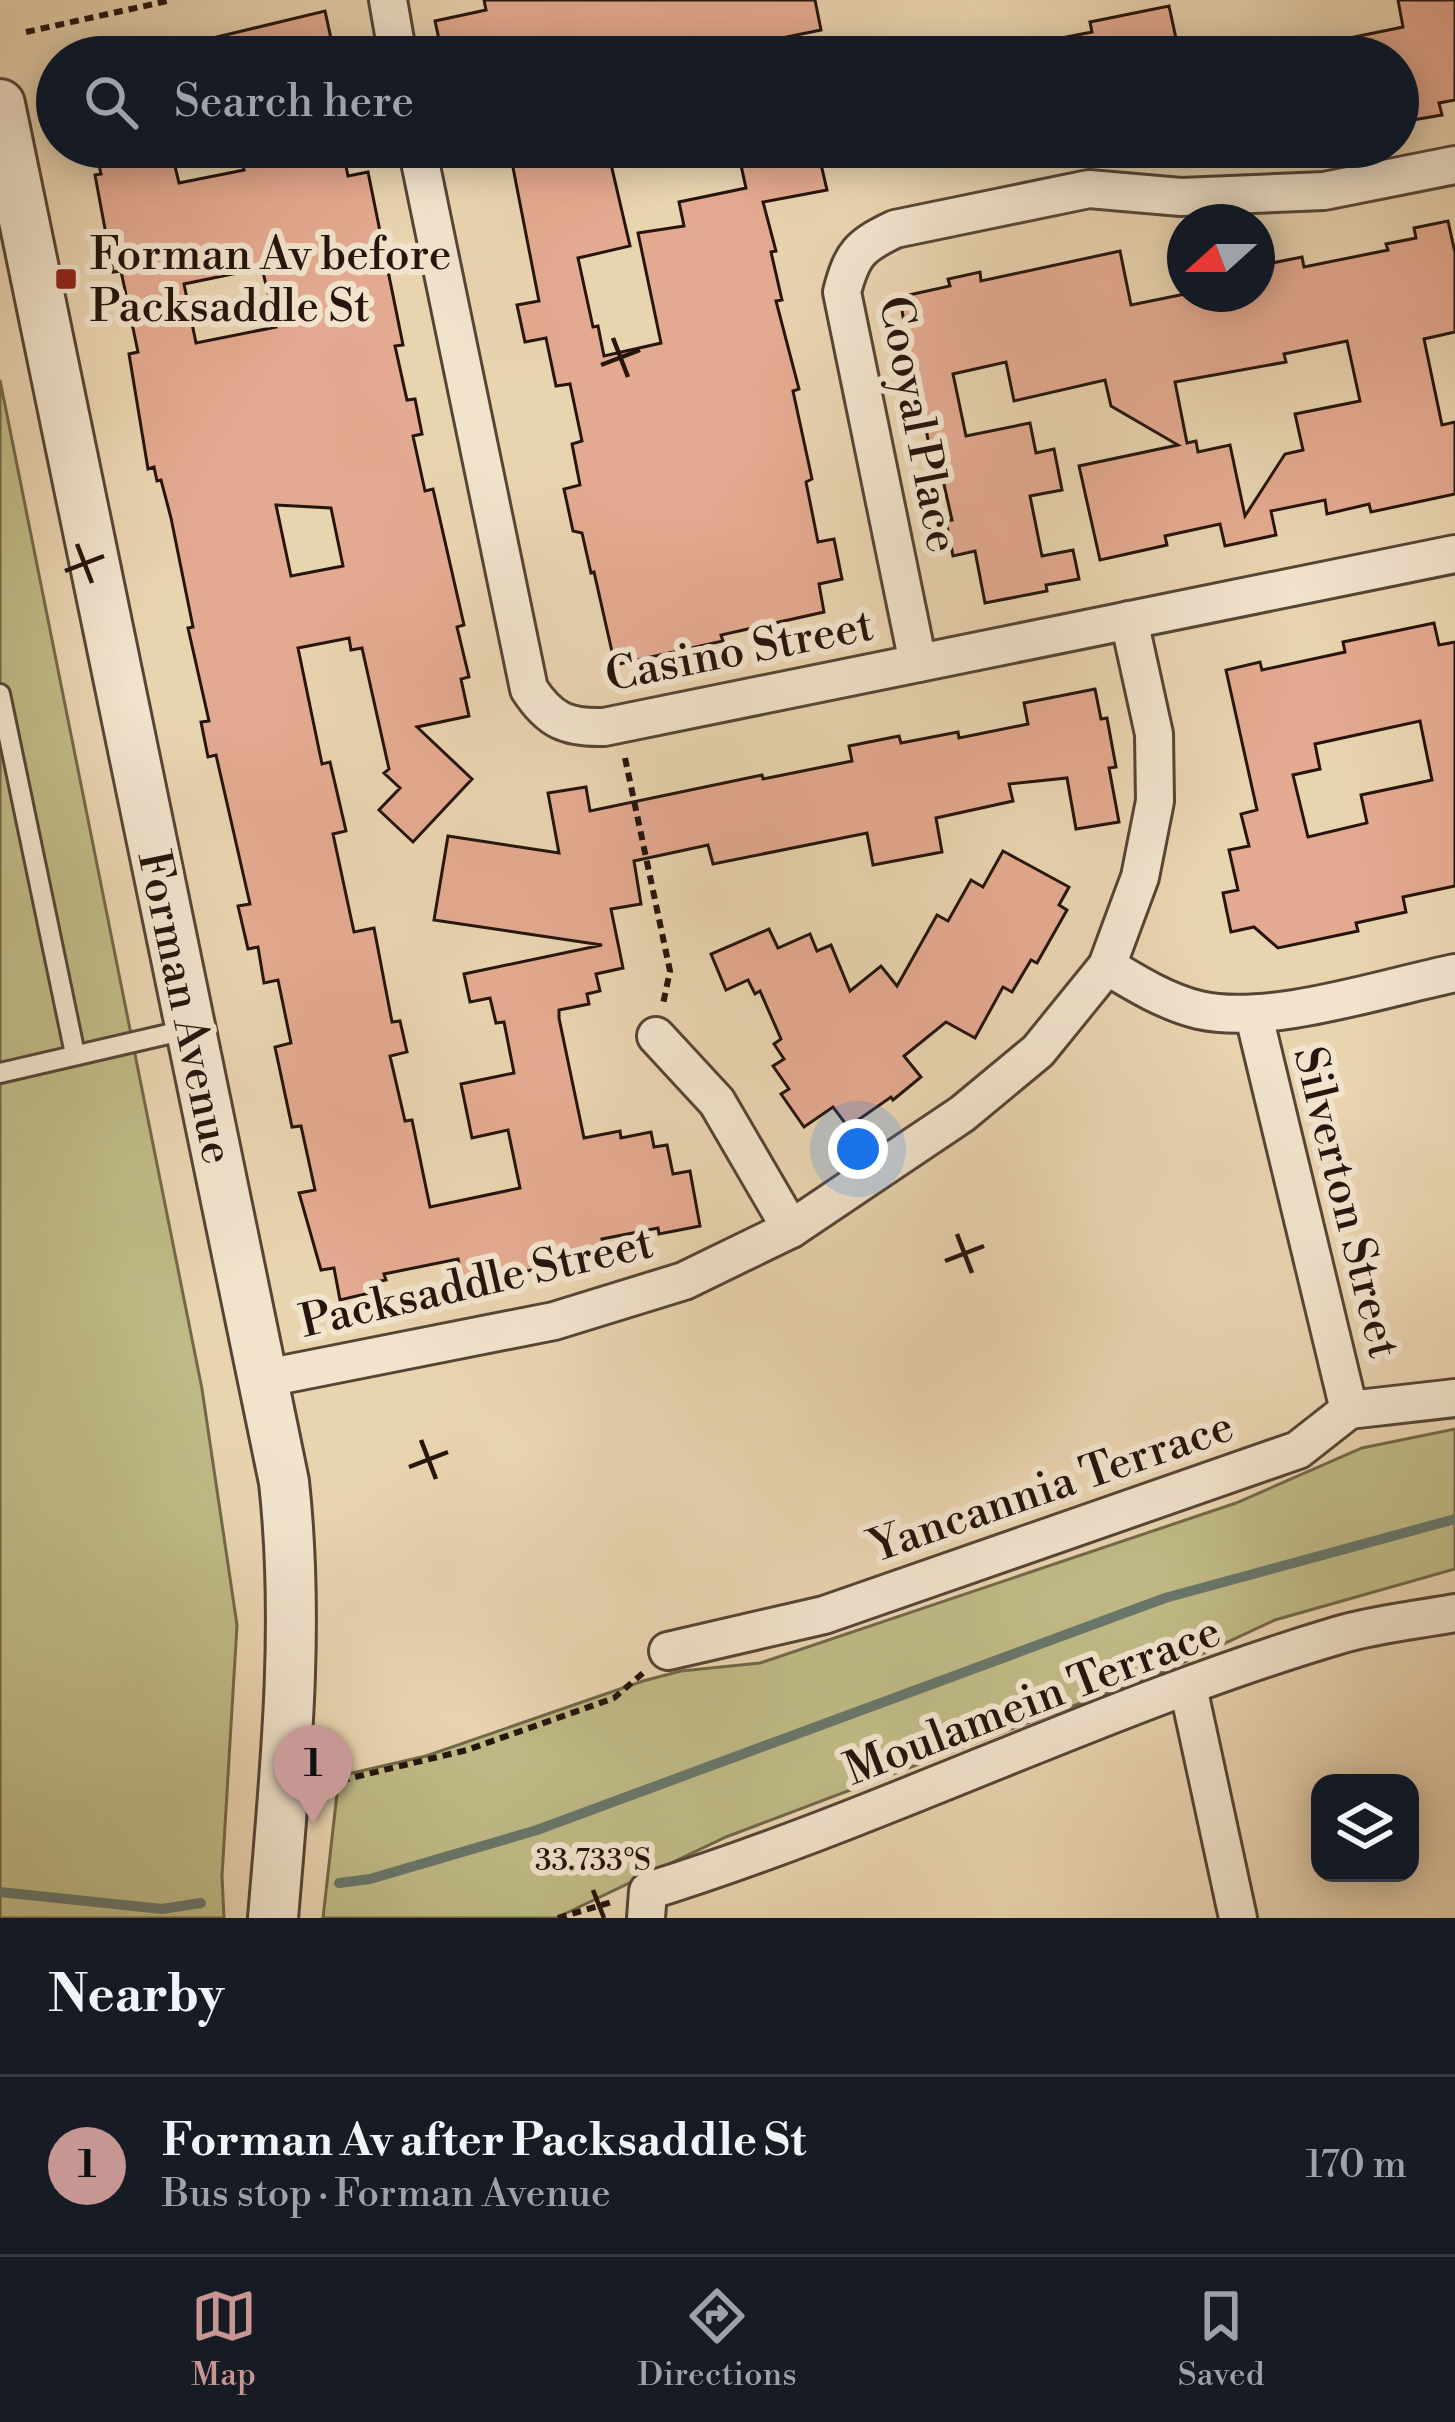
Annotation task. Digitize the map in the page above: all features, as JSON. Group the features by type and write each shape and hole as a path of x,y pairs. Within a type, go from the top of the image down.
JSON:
{"street":[{"path":"388,0 394,36"},
{"name":"Forman Avenue","path":"0,104 284,1482 292,1583 290,1685 273,1918"},
{"name":"Cooyal Place","path":"918,663 842,292 850,262 866,243 895,229 1089,189 1181,196 1324,191 1455,165"},
{"name":"Casino Street","path":"421,168 529,689 559,723 578,728 617,724 1455,554"},
{"name":"Packsaddle Street","path":"266,1378 554,1322 684,1281 790,1229 962,1114 1038,1051 1107,966 1140,877 1155,801 1154,734 1129,620"},
{"path":"1107,966 1150,991 1198,1010 1254,1016 1455,973"},
{"name":"Silverton Street","path":"1254,1016 1349,1410"},
{"path":"656,1036 717,1102 790,1229"},
{"path":"1349,1410 1455,1398"},
{"name":"Yancannia Terrace","path":"668,1651 824,1615 1298,1450 1349,1410"},
{"name":"Moulamein Terrace","path":"647,1905 752,1859 1188,1688 1342,1634 1455,1613"},
{"path":"1188,1688 1238,1918"}],"lane":[{"path":"0,694 75,1054"},
{"path":"0,1073 190,1029"}],"path":[{"path":"26,32 172,0"},
{"path":"617,724 670,971 656,1036"},
{"path":"326,1783 467,1750 614,1698 668,1651"},
{"path":"558,1918 647,1905"}],"shaded area":[{"path":"0,380 202,1389 237,1625 222,1876 224,1918 0,1918"},
{"path":"1455,1429 1455,1569 1275,1620 1163,1672 726,1837 556,1918 323,1918 339,1776 426,1756 643,1681 681,1671 760,1663 1236,1503 1362,1448"}],"building":[{"path":"484,0 815,0 821,30 791,36 438,36 435,21 486,10"},
{"path":"1398,0 1455,0 1455,100 1439,103 1442,115 1419,119 1419,36 1359,36 1403,27"},
{"path":"1169,6 1175,36 1072,36 1092,32 1090,22"},
{"path":"325,11 330,36 221,36"},
{"path":"100,168 175,168 179,183 244,168 346,168 348,176 368,172 403,345 395,346 407,400 415,399 422,434 413,436 425,491 433,489 464,625 457,627 469,677 461,679 469,716 417,727 472,779 413,842 379,810 400,788 384,773 389,769 362,648 351,650 349,638 298,648 322,764 330,762 346,831 333,834 354,932 374,928 392,1022 400,1021 407,1052 390,1056 405,1121 412,1120 430,1207 520,1188 508,1130 472,1138 461,1084 514,1073 504,1022 496,1023 490,998 470,1002 464,974 602,945 434,920 448,836 559,853 548,793 586,787 590,811 762,775 763,779 852,761 849,746 899,736 901,743 958,732 959,738 1028,724 1024,703 1095,689 1101,719 1107,718 1116,767 1109,768 1119,822 1076,829 1067,778 1009,784 1013,801 936,818 942,852 873,865 867,833 713,864 708,845 634,861 641,904 611,909 623,968 596,974 600,991 587,994 589,1004 559,1010 559,1018 584,1138 620,1131 621,1138 651,1132 654,1147 667,1145 673,1174 690,1171 700,1226 602,1239 606,1255 463,1284 458,1259 384,1274 386,1280 372,1283 374,1292 340,1300 334,1268 321,1270 299,1193 315,1190 301,1126 292,1127 275,1047 291,1043 278,980 264,983 258,947 248,949 238,906 250,904 216,755 208,757 201,722 209,721 188,628 193,627 161,480 157,481 154,467 148,469 129,354 138,352 121,271 113,272 95,175 101,174","holes":["262,268 276,327 196,343 184,284","276,505 331,508 343,566 291,576"]},
{"path":"513,168 612,168 630,246 578,258 604,356 661,343 638,233 684,226 679,202 746,188 742,168 822,168 827,190 763,202 776,251 771,252 782,300 776,301 799,389 793,391 812,479 806,482 818,542 834,539 842,579 819,584 824,612 615,665 594,572 582,533 573,531 564,489 580,485 572,444 582,441 570,384 556,386 546,338 525,342 517,305 539,301"},
{"path":"1448,221 1455,253 1455,332 1424,339 1442,425 1455,422 1455,494 1371,512 1369,504 1327,514 1325,500 1271,511 1276,535 1225,546 1220,524 1165,536 1167,545 1100,560 1079,466 1178,445 1111,406 1105,380 1014,401 1006,362 953,374 966,436 1030,423 1036,453 1054,449 1062,490 1030,496 1042,556 1073,550 1079,579 1046,585 1047,591 985,603 975,551 953,556 946,521 952,520 940,467 934,469 920,400 916,401 900,297 950,286 948,279 980,272 981,281 1120,251 1131,305 1167,298 1167,312 1275,312 1275,262 1302,257 1304,267 1388,250 1386,244 1416,238 1414,228","holes":["1347,341 1360,401 1295,414 1303,450 1285,454 1245,516 1230,445 1198,452 1196,441 1187,443 1175,382 1286,362 1284,354"]},
{"path":"1434,623 1439,645 1455,642 1455,886 1403,897 1406,912 1356,923 1358,931 1278,948 1254,927 1231,932 1223,893 1238,890 1229,850 1249,846 1241,814 1257,810 1226,670 1260,662 1262,670 1345,652 1343,642","holes":["1420,721 1432,780 1361,795 1367,823 1308,837 1293,775 1320,769 1315,744"]},
{"path":"1003,851 1069,887 1059,905 1067,910 1037,963 1031,960 1012,992 1003,987 975,1038 946,1022 904,1056 921,1077 893,1100 891,1097 848,1127 833,1107 804,1127 781,1094 789,1089 773,1066 784,1059 774,1044 781,1039 760,991 755,994 748,980 726,990 711,954 769,929 778,948 810,934 817,951 831,945 850,991 881,966 897,986 937,915 948,921 971,880 983,887"}],"waterway":[{"path":"339,1883 370,1879 537,1830 1165,1598 1455,1519"},
{"path":"0,1892 162,1909 201,1903"}],"place":[{"name":"Forman Av before Packsaddle St","path":"66,279"},
{"name":"Forman Av after Packsaddle St","path":"313,1824"}]}
